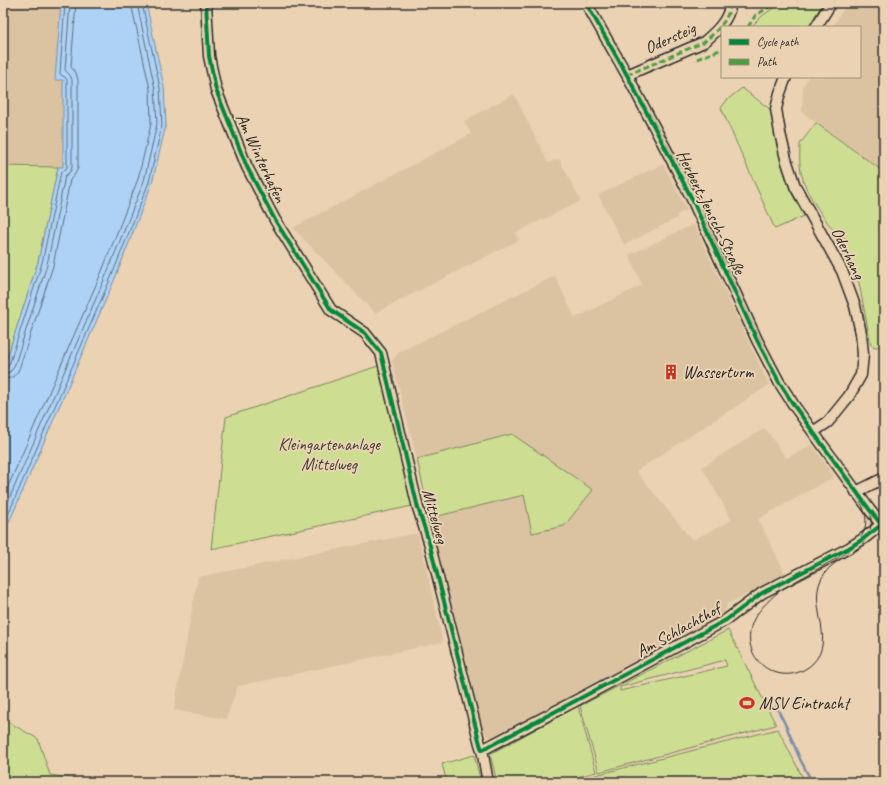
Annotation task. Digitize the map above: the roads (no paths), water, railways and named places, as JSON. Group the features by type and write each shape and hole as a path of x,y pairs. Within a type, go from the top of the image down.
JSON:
{"street":[{"name":"Am Winterhafen","path":"206,3 209,56 216,90 247,167 275,220 331,310"},
{"name":"Herbert-Jensch-Straße","path":"586,3 627,75 692,196 757,340 779,382 795,407 856,492 883,526"},
{"name":"Odersteig","path":"627,75 704,42 715,34 723,23 730,11 731,3"},
{"path":"817,26 831,3"},
{"name":"Oderhang","path":"786,78 776,109 786,159 795,186 842,271 855,306 861,333 863,354 861,375 849,396 828,422 813,432"},
{"name":"Mittelweg","path":"331,310 365,333 381,353 418,508 429,542 482,750 488,782"},
{"path":"856,492 884,478"},
{"name":"Am Schlachthof","path":"482,750 726,620 762,593 849,548 883,526"}],"water":[{"path":"61,3 146,3 164,87 166,125 152,183 116,276 3,536 3,370 38,262 58,167 63,167 63,80 55,80"}],"waterway":[{"path":"776,706 812,782"}],"tram line":[{"path":"584,3 637,97 687,192 756,340 775,377 791,405 855,493 866,516 863,533 848,552 782,589 763,607 754,619 750,633 751,646 756,658 764,667 775,672 787,674 800,672 812,664 819,654 822,643 817,596 819,584 831,566 862,545 867,538 870,529 870,512 858,491 790,398 783,386 685,180 638,90 588,3"}],"place":[{"name":"Wasserturm","path":"671,372"},
{"name":"MSV Eintracht","path":"747,703"}],"park label":[{"name":"Kleingartenanlage Mittelweg","path":"329,454"}]}
